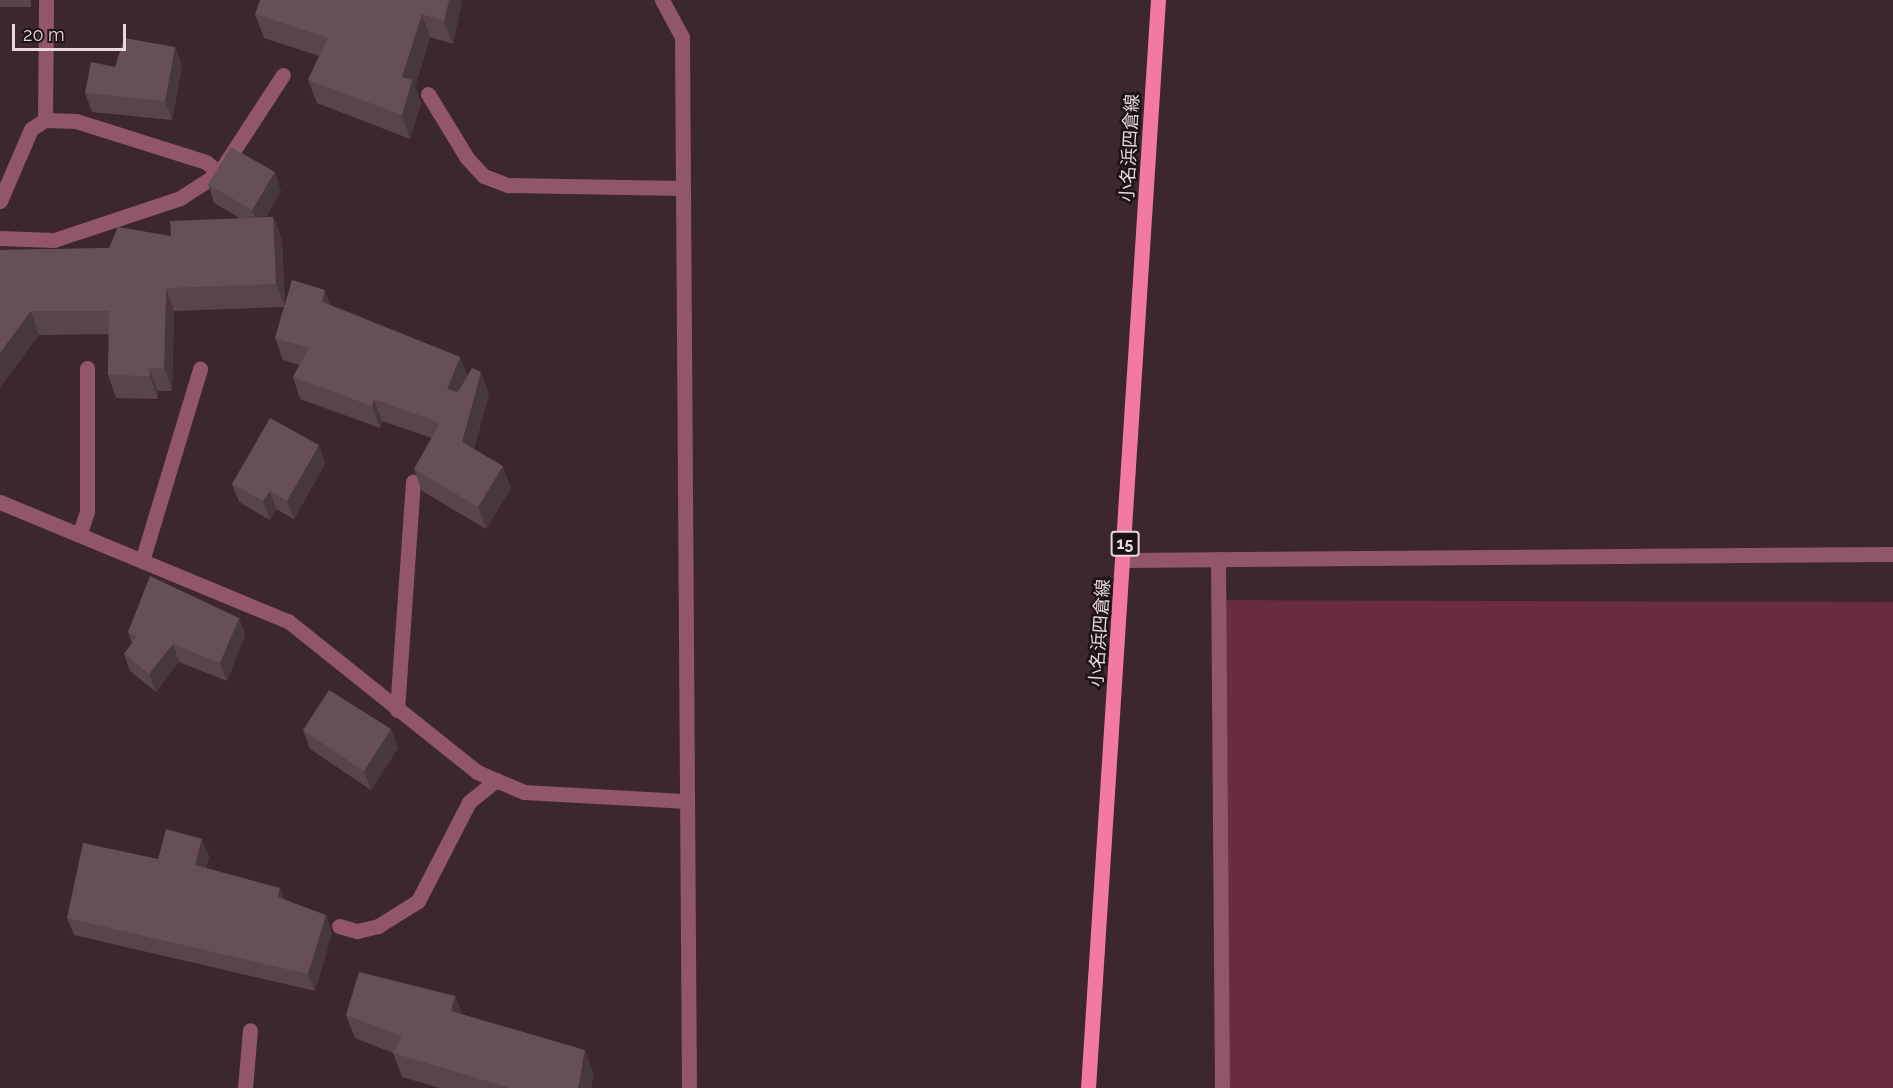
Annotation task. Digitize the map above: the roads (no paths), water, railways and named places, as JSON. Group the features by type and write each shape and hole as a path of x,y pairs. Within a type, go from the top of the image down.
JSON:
{"main road":[{"name":"小名浜四倉線","path":"1088,1088 1124,560 1158,0"}],"street":[{"path":"45,120 46,0"},
{"path":"662,0 682,37 683,801 689,1088"},
{"path":"0,238 54,240 125,219 180,198 219,172 283,75"},
{"path":"428,94 467,158 484,176 508,185 683,188"},
{"path":"0,201 31,129 45,120 76,122 206,162 219,172"},
{"path":"79,535 87,512 87,368"},
{"path":"142,561 200,369"},
{"path":"397,711 413,482"},
{"path":"0,502 288,621 397,711 477,772 524,792 683,801"},
{"path":"1124,560 1893,554"},
{"path":"1218,559 1222,1088"},
{"path":"339,926 357,931 378,926 418,901 469,802 496,780"},
{"path":"245,1088 250,1030"}]}
